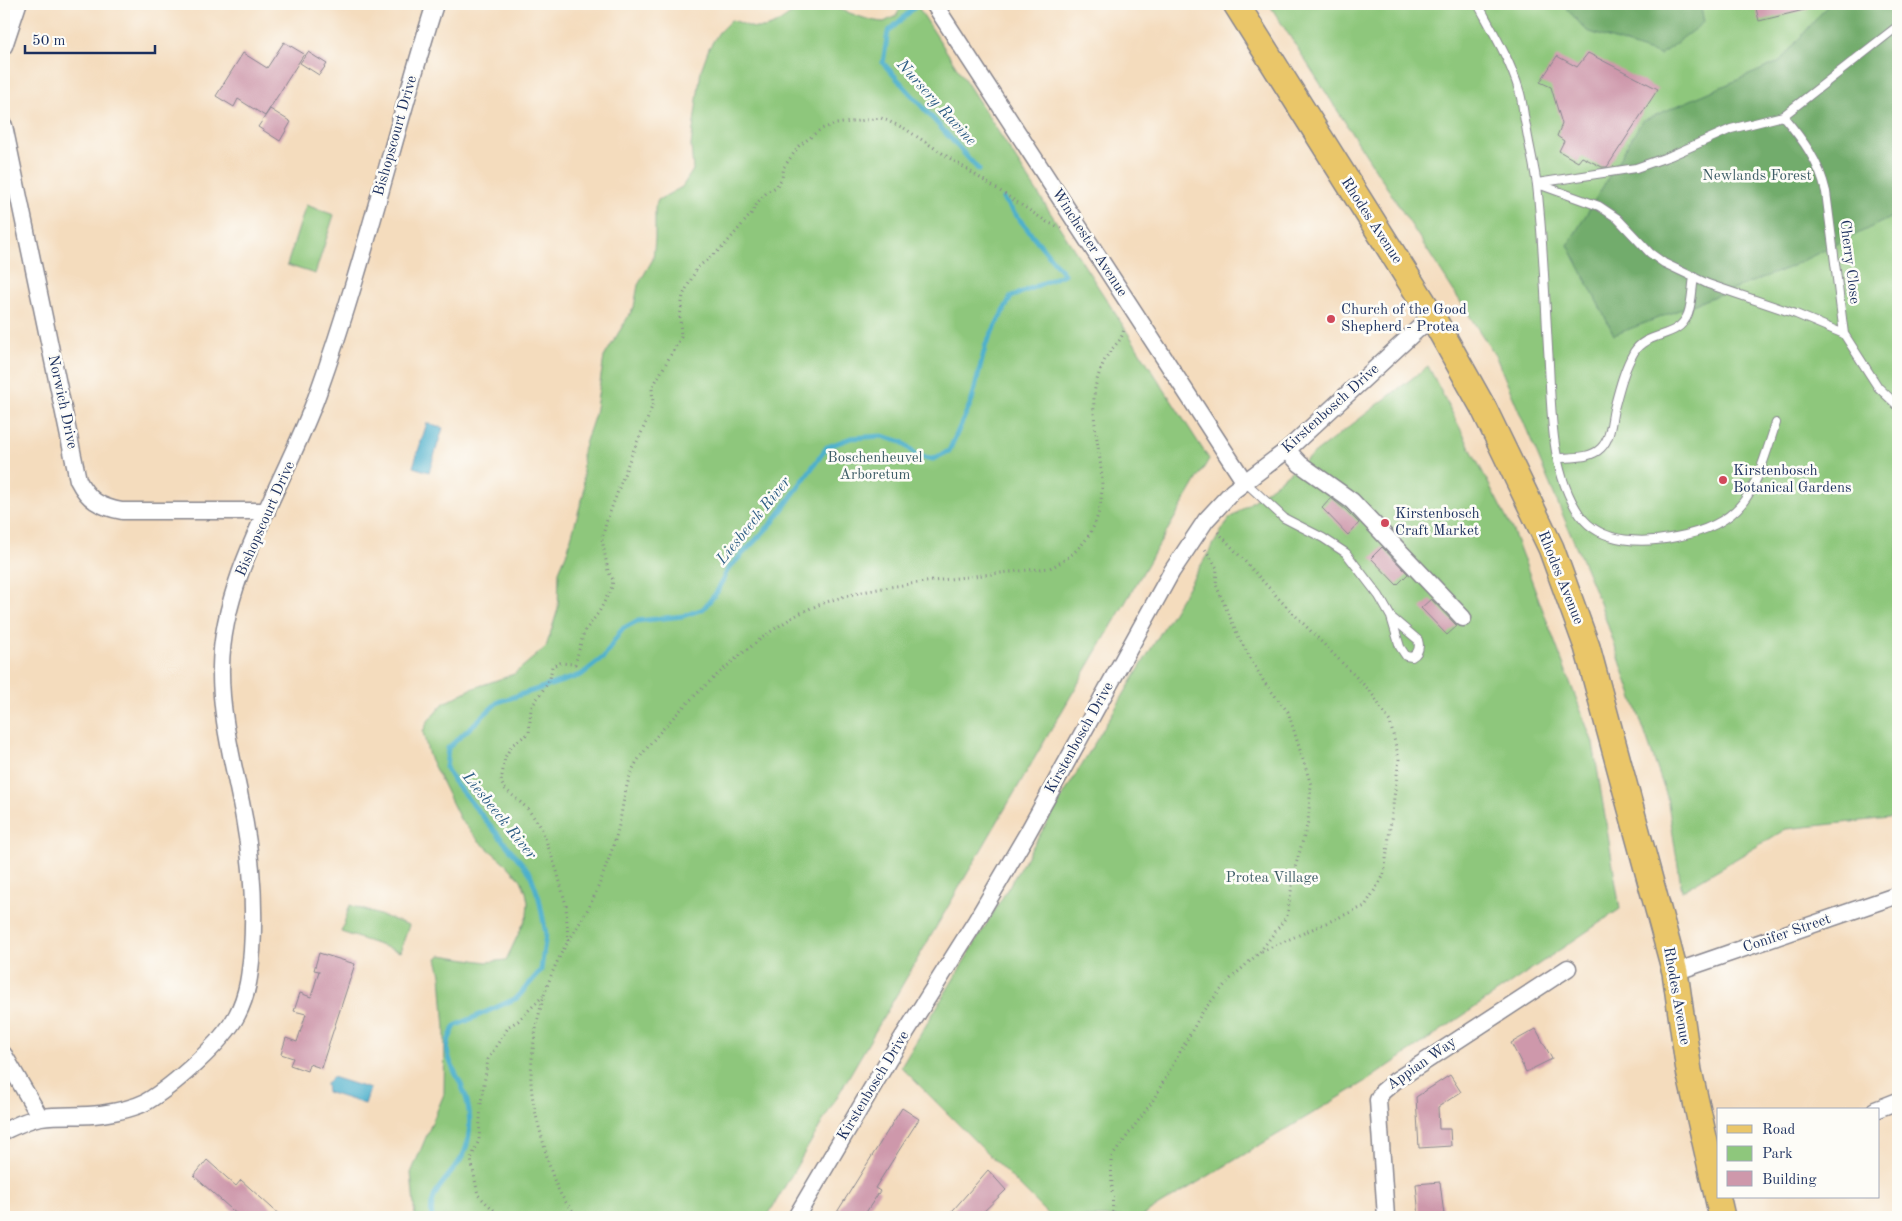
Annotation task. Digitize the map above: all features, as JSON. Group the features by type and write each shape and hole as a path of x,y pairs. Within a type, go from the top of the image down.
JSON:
{"main road":[{"name":"Rhodes Avenue","path":"1236,4 1432,316 1484,408 1551,548 1584,638 1675,972 1689,1071 1714,1166 1717,1185"},
{"name":"Rhodes Avenue","path":"1719,1198 1722,1217"}],"street":[{"path":"4,46 18,4"},
{"name":"Bishopscourt Drive","path":"4,1131 40,1117 103,1114 143,1104 179,1079 210,1048 236,1018 249,986 253,929 252,885 245,823 223,715 221,665 228,615 242,567 295,452 318,393 344,313 435,4"},
{"name":"Winchester Avenue","path":"934,4 1244,481"},
{"name":"Norwich Drive","path":"4,126 78,480 84,492 104,508 122,511 268,511"},
{"name":"Kirstenbosch Drive","path":"796,1217 888,1060 976,921 1018,850 1172,571 1196,534 1206,520 1244,481 1287,450 1432,316"},
{"path":"1287,450 1300,464 1352,501 1463,618"},
{"name":"Conifer Street","path":"1675,972 1898,895"},
{"name":"Appian Way","path":"1386,1217 1378,1100 1382,1092 1395,1081 1568,968"},
{"path":"4,1055 40,1117"},
{"path":"1880,1108 1898,1102"}],"lane":[{"path":"1478,4 1508,61 1520,91 1536,183 1548,350 1550,408 1558,458 1569,492 1581,516 1594,528 1613,536 1632,541 1651,542 1681,536 1725,521 1737,511 1759,474 1776,423"},
{"path":"1536,183 1636,168 1670,156 1731,129 1783,116 1898,26"},
{"name":"Cherry Close","path":"1783,116 1801,137 1821,171 1826,192 1844,334 1878,387 1898,406"},
{"path":"1536,183 1599,206 1617,218 1650,253 1664,263 1694,277 1844,334"},
{"path":"1558,458 1584,457 1595,454 1603,446 1609,433 1625,371 1635,350 1647,338 1674,331 1683,324 1689,313 1694,277"},
{"path":"1244,481 1284,518 1323,538 1346,553 1364,574 1391,617 1400,647 1406,656 1412,657 1416,655 1420,645 1418,640 1391,617"}],"path":[{"path":"568,942 566,905 542,827 527,808 504,788 501,782 504,764 512,745 529,733 531,708 550,678 552,666 560,663 575,664 584,632 599,612 612,587 613,580 608,571 602,539 606,523 631,456 647,420 652,404 652,388 681,337 680,306 683,295 697,268 724,246 751,214 758,202 767,192 776,187 782,178 784,167 799,146 821,129 836,124 873,118 904,128 1047,222 1065,228 1079,228"},
{"path":"580,1217 563,1198 551,1173 533,1101 532,1069 538,1018 549,979 568,942 584,918 605,868 619,827 627,780 631,771 652,742 688,704 753,646 788,620 824,602 910,584 1050,568 1066,560 1079,550 1094,527 1100,500 1101,468 1096,442 1096,386 1108,354 1122,338 1126,322 1136,316"},
{"path":"1206,520 1281,601 1371,692 1390,722 1399,759 1395,806 1384,875 1365,906 1259,953"},
{"path":"1113,1217 1111,1158 1152,1102 1203,1011 1229,980 1259,953 1287,916 1294,868 1308,822 1311,785 1288,712 1264,682 1239,638 1216,585 1218,568 1196,534"},
{"path":"501,1217 478,1195 471,1159 479,1140 481,1102 488,1059 495,1044 508,1026 518,1021 544,995"}],"green space":[{"name":"Boschenheuvel Arboretum","path":"903,4 916,4 1209,459 767,1217 415,1217 411,1173 444,1094 445,1029 441,975 437,958 441,955 487,962 506,960 527,916 528,902 521,880 506,864 479,841 460,819 429,756 423,732 428,721 444,703 471,689 514,674 546,647 558,609 559,571 567,552 584,492 582,453 595,414 604,357 634,307 638,285 653,259 655,207 658,200 682,187 693,170 691,145 701,70 709,48 719,32 731,20 754,28 765,28 772,26 802,8 819,5 838,9 866,19 884,22 896,16"},
{"name":"Kirstenbosch Botanical Gardens","path":"1269,4 1898,4 1898,817 1786,829 1682,891 1667,797 1600,603 1496,357"},
{"path":"1562,4 1700,4 1704,22 1660,55 1587,31"},
{"name":"Newlands Forest","path":"1829,4 1898,4 1898,214 1788,268 1614,335 1568,245 1642,121 1779,62"},
{"path":"306,205 334,215 315,274 287,265"},
{"name":"Protea Village","path":"1428,366 1513,531 1593,743 1620,909 1365,1082 1140,1217 1051,1217 901,1067 1228,520"},
{"path":"350,905 409,925 400,952 341,932"}],"water":[{"path":"427,423 443,428 429,472 413,467"},
{"path":"332,1077 370,1089 365,1104 327,1092 326,1084"}],"building":[{"path":"1755,4 1807,4 1808,9 1759,21"},
{"path":"284,42 304,54 265,116 238,99 234,107 216,96 243,53 267,68"},
{"path":"308,52 327,64 319,75 300,63"},
{"path":"1588,53 1658,89 1607,167 1602,167 1582,157 1578,162 1559,151 1564,141 1557,136 1562,124 1551,87 1540,82 1557,56 1577,67"},
{"path":"270,109 291,122 280,141 258,127"},
{"path":"1331,498 1359,523 1348,535 1322,508"},
{"path":"1382,547 1408,574 1397,585 1371,558"},
{"path":"1431,599 1457,626 1447,635 1421,608"},
{"path":"319,953 355,964 321,1068 309,1064 307,1071 290,1065 293,1058 281,1054 286,1038 297,1042 306,1014 294,1011 300,993 311,997 319,971 314,970"},
{"path":"1536,1029 1552,1059 1526,1072 1511,1043"},
{"path":"1450,1075 1461,1092 1438,1107 1439,1129 1450,1129 1451,1146 1419,1148 1416,1097"},
{"path":"902,1108 919,1119 875,1188 880,1191 863,1217 834,1217"},
{"path":"207,1160 236,1186 241,1180 282,1217 240,1217 194,1176"},
{"path":"988,1170 1006,1190 978,1217 947,1217"},
{"path":"1440,1182 1444,1215 1419,1217 1416,1184"}],"waterway":[{"name":"Nursery Ravine","path":"918,4 888,32 883,63 979,170"},
{"name":"Liesbeeck River","path":"432,1217 434,1198 443,1182 461,1160 467,1144 470,1127 469,1110 465,1094 448,1055 450,1037 455,1026 517,998 541,970 546,934 539,898 530,873 454,782 446,768 448,748 498,702 581,675 604,657 622,629 637,621 683,616 703,609 717,592 728,569 773,522 827,447 851,438 882,436 902,442 918,456 933,459 949,451 972,400 986,344 1011,297 1064,274 1003,199"}],"place":[{"name":"Church of the Good Shepherd - Protea","path":"1331,319"},
{"name":"Kirstenbosch Botanical Gardens","path":"1723,480"},
{"name":"Kirstenbosch Craft Market","path":"1385,523"}]}
